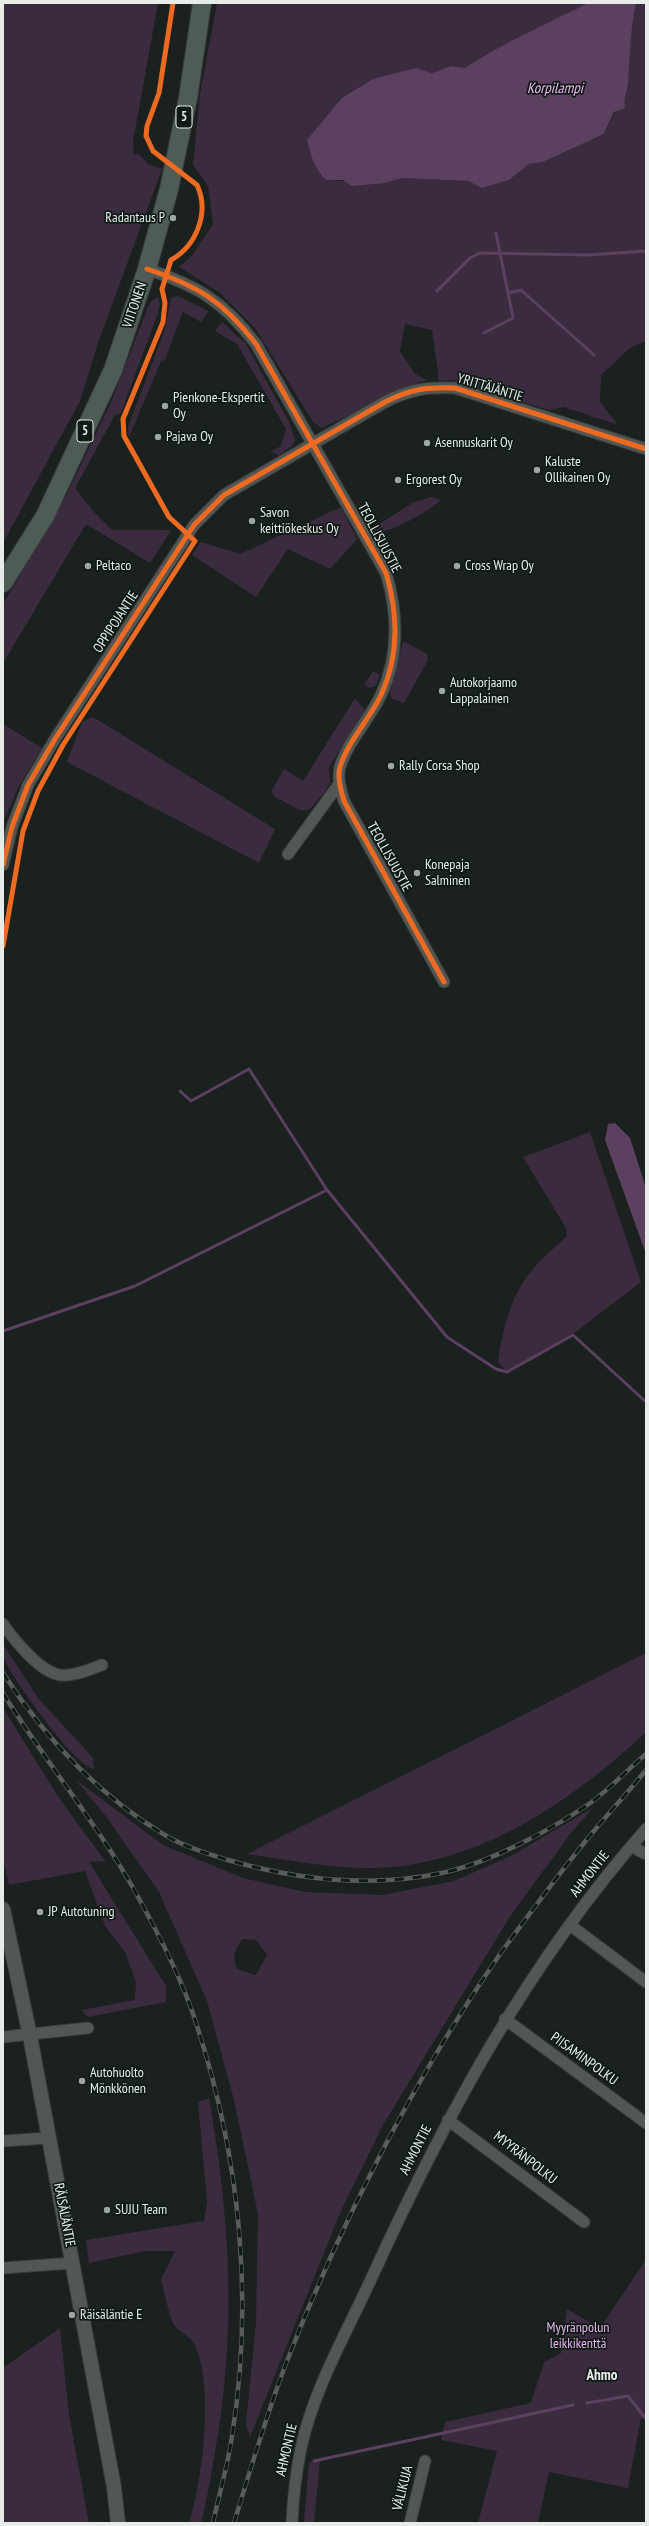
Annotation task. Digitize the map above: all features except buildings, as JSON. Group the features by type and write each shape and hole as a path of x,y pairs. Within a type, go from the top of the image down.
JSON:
{"highway":[{"name":"VIITONEN","path":"3,583 45,516 113,370 147,269 170,189 188,98 202,3"}],"street":[{"name":"TEOLLISUUSTIE","path":"147,269 177,279 204,293 224,306 242,325 256,344 386,573 394,599 393,652 388,676 380,696 340,768 339,784 344,800 444,982"},
{"name":"YRITTÄJÄNTIE","path":"312,444 407,391 430,387 455,388 646,449"},
{"name":"OPPIPOJANTIE","path":"3,865 5,846 28,785 54,739 186,535 224,495 312,444"},
{"path":"288,854 339,784"},
{"path":"3,1624 20,1648 59,1675 72,1674 102,1665"},
{"name":"AHMONTIE","path":"292,2523 293,2495 301,2447 318,2396 426,2161 505,2019 570,1925 646,1828"},
{"path":"633,1844 638,1850 646,1854"},
{"name":"RÄISÄLÄNTIE","path":"3,1913 30,2036 48,2138 73,2263 114,2487 118,2523"},
{"path":"570,1925 646,1982"},
{"name":"PIISAMINPOLKU","path":"505,2019 646,2124"},
{"path":"3,2038 88,2028"},
{"name":"MYYRÄNPOLKU","path":"448,2120 584,2222"},
{"path":"3,2141 48,2138"},
{"path":"3,2268 73,2263"},
{"name":"VÄLIKUJA","path":"410,2523 425,2461"}],"green space":[{"path":"3,3 158,3 133,142 134,155 139,154 148,164 162,169 99,340 80,401 3,543"},
{"path":"217,3 588,3 510,42 465,68 451,66 432,73 416,68 396,74 325,121 307,140 326,180 385,183 402,178 468,181 482,188 509,180 529,164 543,162 604,134 628,86 630,32 636,3 646,3 646,341 630,348 601,375 600,402 618,425 564,407 549,410 453,380 439,381 432,330 405,324 400,351 414,373 427,381 418,382 322,428 313,422 255,328 219,292 179,267 191,257 213,224 208,186 193,165 200,94"},
{"path":"178,296 209,311 201,322 183,312 164,362 162,359 129,437 128,427 165,329 171,298"},
{"path":"158,297 160,305 158,313 121,413 115,415 75,488 93,511 112,530 171,530 150,563 86,524 3,663 3,604 65,498 111,402 150,302"},
{"path":"222,322 246,344 289,422 295,440 293,445 279,455 270,452 281,446 286,429 237,344 215,331"},
{"path":"432,497 441,500 428,510 400,525 391,529 375,532 373,528 414,502"},
{"path":"341,507 357,539 330,569 288,549 256,597 192,555 201,542 240,554"},
{"path":"403,641 427,654 428,660 404,703 391,698 390,693"},
{"path":"373,671 380,675 376,686 370,688 364,685"},
{"path":"355,698 365,710 329,767 330,783 324,793 310,809 302,811 275,797 271,792 284,769 303,781"},
{"path":"93,717 275,829 259,863 67,762 82,722"},
{"path":"3,724 42,748 19,786 3,823"},
{"path":"590,1132 641,1282 573,1334 507,1372 498,1362 504,1329 515,1297 526,1278 535,1267 567,1236 566,1228 523,1157"},
{"path":"3,1644 38,1698 93,1758 94,1769 85,1765 73,1754 31,1702 4,1659"},
{"path":"646,1653 646,1732 587,1782 520,1826 484,1843 447,1856 409,1865 370,1868 339,1867 247,1854"},
{"path":"3,1708 57,1795 105,1861 89,1862 166,1986 166,2002 88,2017 81,2010 135,2000 136,1982 125,1952 105,1926 85,1871 9,1885 3,1858"},
{"path":"76,1780 163,1845 243,1878 305,1892 382,1895 454,1881 513,1855 594,1807 570,1834 509,1918 383,2125 340,2213 250,2437 246,2424 256,2323 258,2214 234,2100 207,2001 159,1892 105,1815","holes":["243,1939 256,1940 267,1955 256,1975 237,1969 234,1956 236,1949"]},
{"path":"209,2098 222,2187 226,2231 228,2318 226,2363 222,2407 212,2470 201,2523 189,2523 199,2482 202,2459 205,2409 204,2385 201,2363 195,2345 175,2326 169,2311 161,2279 175,2251 145,2251 89,2263 86,2240 204,2221 207,2202 198,2102"},
{"name":"Myyränpolun leikkikenttä","path":"646,2260 646,2419 641,2418 628,2488 549,2472 538,2523 478,2523 497,2451 441,2440 445,2422 531,2403 544,2362 561,2353 567,2309 600,2328"},
{"path":"60,2328 69,2415 89,2523 3,2522 3,2368"},
{"path":"320,2460 314,2523 304,2523 309,2462"}],"water":[{"name":"Korpilampi","path":"588,3 636,3 631,33 628,84 624,101 625,108 614,112 604,134 543,162 529,164 509,180 482,188 468,181 402,178 385,183 352,186 343,180 326,180 319,171 312,157 307,140 342,98 373,79 416,68 432,73 451,66 465,68 510,42"},
{"path":"615,1123 630,1138 646,1188 646,1254 605,1140 608,1124"}],"waterway":[{"path":"484,333 513,318 496,233"},
{"path":"437,291 470,258 480,253 588,255 646,251"},
{"path":"508,293 521,290 594,355"},
{"path":"180,1091 191,1101 249,1069 327,1190 447,1337 496,1369 507,1372 573,1335 646,1402"},
{"path":"3,1331 135,1286 327,1190"},
{"path":"587,2403 628,2396 646,2419"},
{"path":"314,2461 573,2405"}],"railway":[{"path":"3,1673 37,1721 56,1744 97,1785 119,1804 143,1821 175,1841 205,1853 254,1867 307,1877 361,1881 415,1878 442,1873 479,1862 518,1845 556,1825 589,1804 604,1793 646,1754"},
{"path":"3,1693 36,1744 106,1843 137,1895 179,1977 198,2029 212,2078 224,2129 233,2179 239,2230 242,2282 242,2333 239,2385 226,2469 213,2523"},
{"path":"234,2523 271,2405 307,2313 355,2206 409,2102 468,2002 500,1954 573,1857 646,1770"}],"cycle path":[{"path":"3,946 23,831 38,791 63,745 195,541 169,517 124,436 123,419 163,322 165,303 162,289 171,260 180,254 194,238 201,217 201,196 197,185 153,151 146,136 147,126 159,93 173,3"},
{"path":"147,269 181,282 208,297 232,317 256,344 386,573 393,603 395,634 391,665 381,695 371,713 353,739 344,757 339,771 340,784 344,801 444,982"},
{"path":"3,865 12,827 28,785 55,739 194,525 224,495 385,402 403,394 435,388 455,388 646,449"}],"place":[{"name":"Radantaus P","path":"173,218"},
{"name":"Pienkone-Ekspertit Oy","path":"165,406"},
{"name":"Pajava Oy","path":"158,437"},
{"name":"Asennuskarit Oy","path":"427,443"},
{"name":"Kaluste Ollikainen Oy","path":"537,470"},
{"name":"Ergorest Oy","path":"398,480"},
{"name":"Savon keittiökeskus Oy","path":"252,521"},
{"name":"Peltaco","path":"88,566"},
{"name":"Cross Wrap Oy","path":"457,566"},
{"name":"Autokorjaamo Lappalainen","path":"442,691"},
{"name":"Rally Corsa Shop","path":"391,766"},
{"name":"Konepaja Salminen","path":"417,873"},
{"name":"JP Autotuning","path":"40,1912"},
{"name":"Autohuolto Mönkkönen","path":"82,2081"},
{"name":"SUJU Team","path":"107,2210"},
{"name":"Räisäläntie E","path":"72,2315"}],"district":[{"name":"Ahmo","path":"602,2376"}]}
